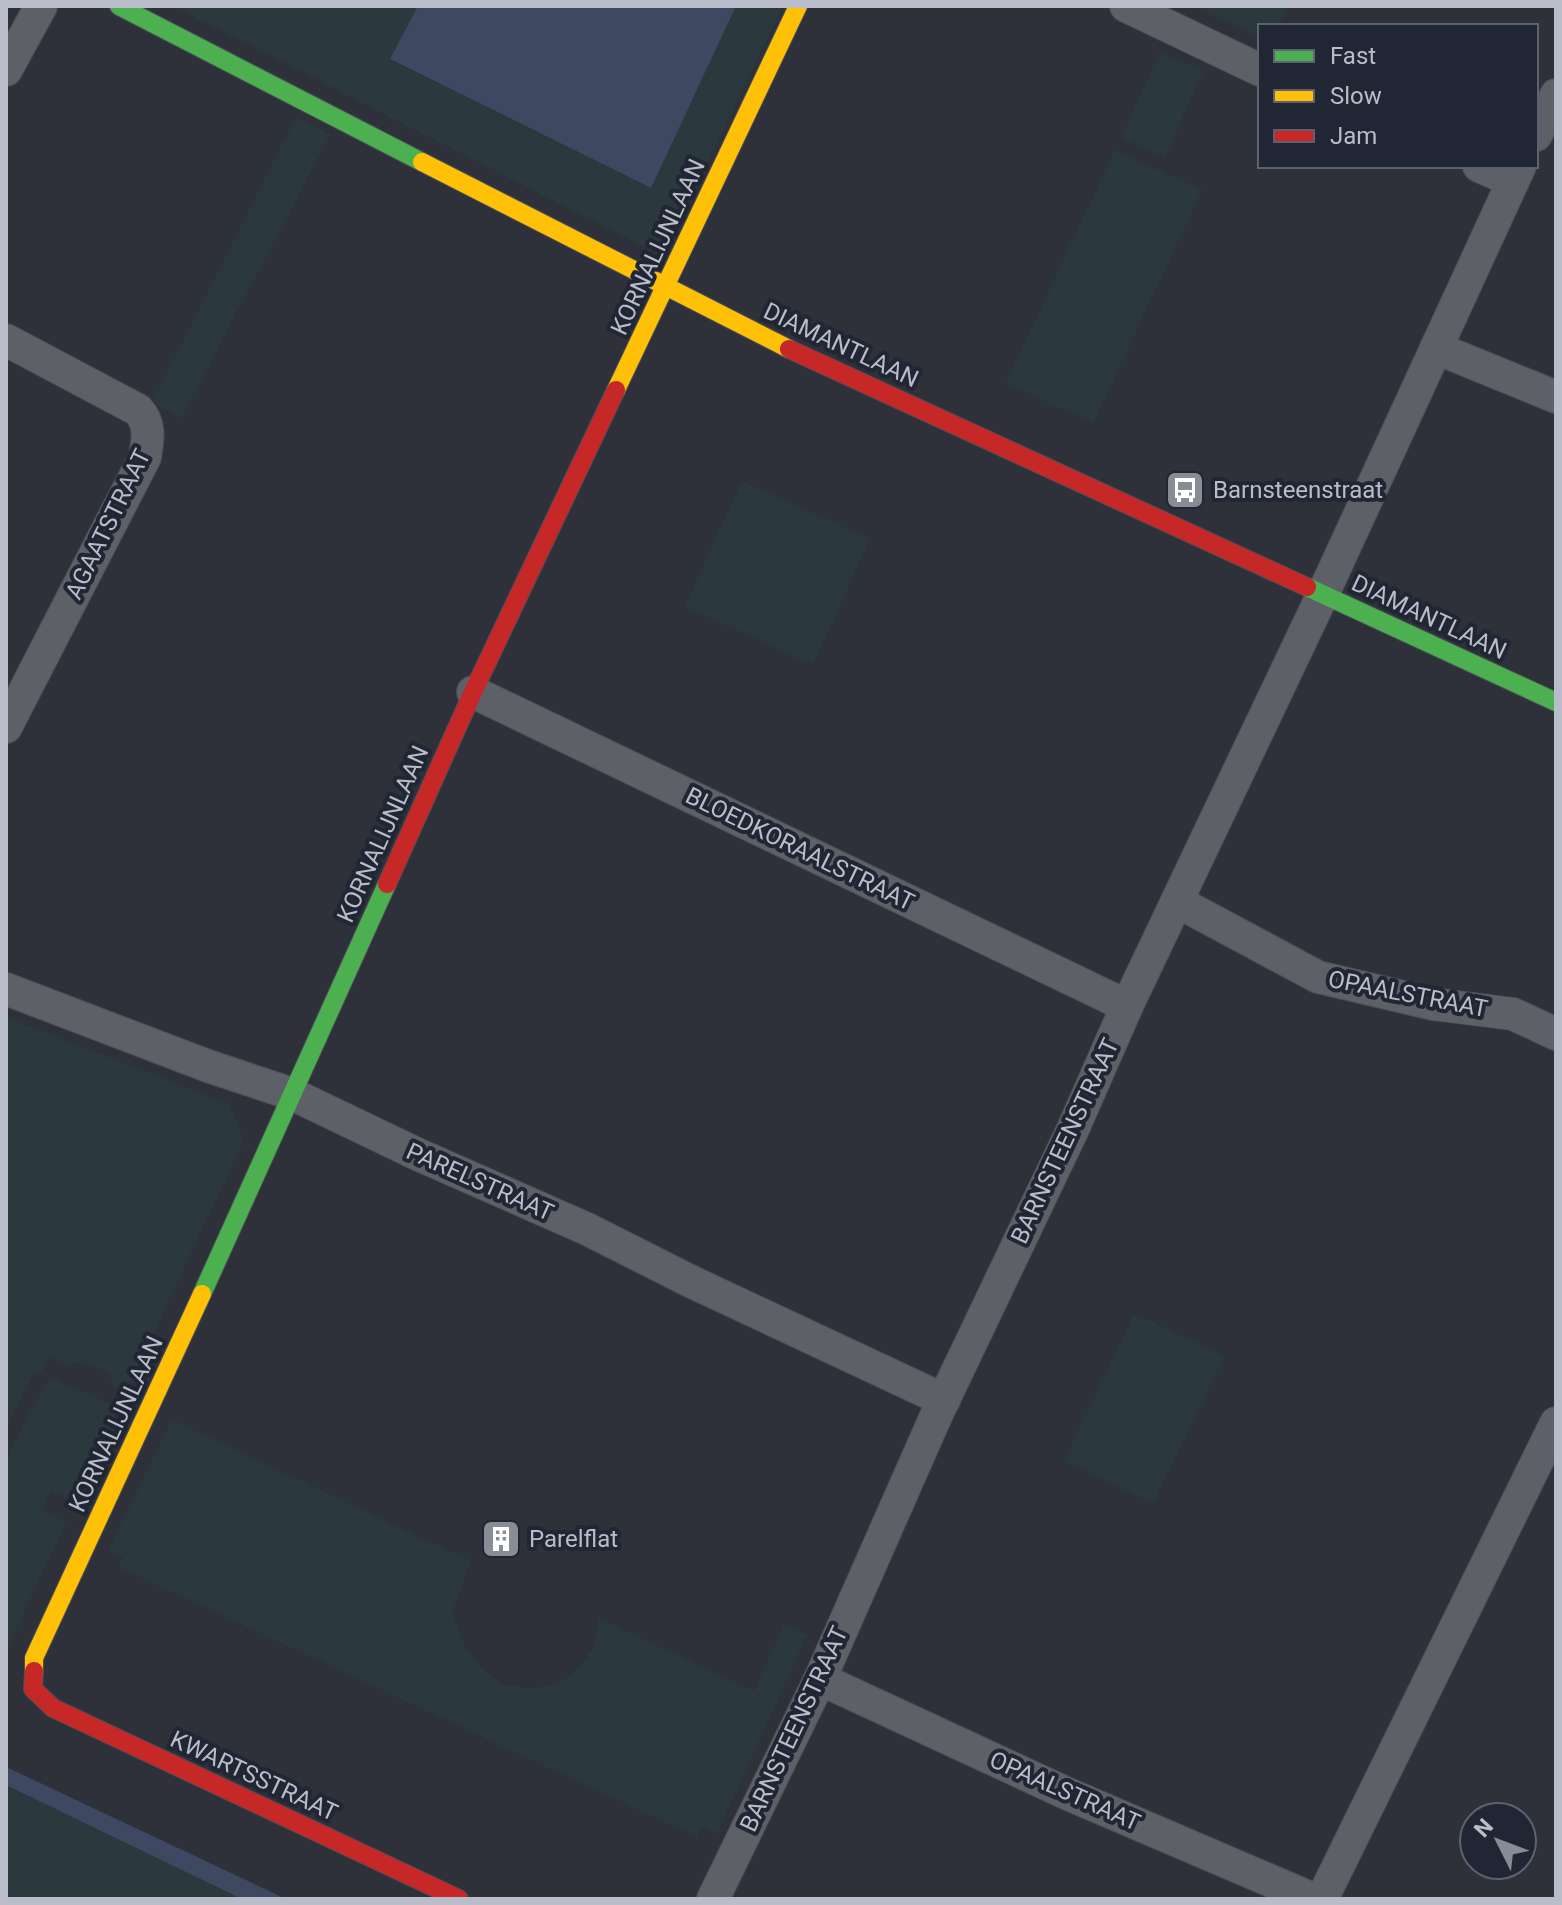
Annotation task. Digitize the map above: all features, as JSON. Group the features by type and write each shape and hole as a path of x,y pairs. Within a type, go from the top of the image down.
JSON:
{"street":[{"path":"6,70 41,6"},
{"name":"DIAMANTLAAN","path":"119,6 792,350 1556,702"},
{"name":"KORNALIJNLAAN","path":"33,1689 34,1658 204,1291 473,692 798,6"},
{"path":"1126,6 1258,69"},
{"path":"1538,131 1556,95"},
{"path":"1488,168 1517,174"},
{"name":"BARNSTEENSTRAAT","path":"713,1899 820,1679 944,1400 1517,174"},
{"name":"AGAATSTRAAT","path":"6,340 138,410 146,419 148,437 145,457 6,727"},
{"path":"1436,348 1556,397"},
{"name":"BLOEDKORAALSTRAAT","path":"473,692 1127,1006"},
{"name":"OPAALSTRAAT","path":"1178,902 1318,977 1433,1004 1513,1014 1556,1034"},
{"name":"PARELSTRAAT","path":"6,989 208,1066 292,1094 417,1154 587,1229 944,1400"},
{"path":"1322,1899 1556,1423"},
{"name":"OPAALSTRAAT","path":"820,1679 1068,1794 1313,1899"},
{"name":"KWARTSSTRAAT","path":"33,1689 53,1708 459,1899"}],"shaded area":[{"path":"173,6 418,6 390,60 650,188 736,6 783,6 662,256"},
{"path":"1192,6 1288,6 1279,24 1258,24 1258,37"},
{"path":"1160,52 1203,71 1165,157 1121,138"},
{"path":"296,117 330,135 181,418 153,402"},
{"path":"1115,150 1202,190 1093,423 1006,383"},
{"path":"742,481 870,539 813,665 685,606"},
{"path":"6,1017 229,1104 244,1140 126,1391 112,1385 110,1373 81,1360 68,1365 49,1356 41,1373 35,1372 6,1427"},
{"path":"1135,1314 1224,1356 1153,1503 1064,1461"},
{"path":"50,1377 119,1408 76,1502 51,1491 42,1511 66,1522 6,1650 6,1459"},
{"path":"172,1420 471,1561 452,1613 465,1648 486,1672 505,1685 534,1689 564,1681 585,1661 595,1645 598,1618 754,1691 784,1625 807,1635 717,1834 701,1826 697,1837 119,1567 123,1557 108,1550"},
{"path":"6,1785 242,1899 6,1899"}],"water":[{"path":"418,6 736,6 651,188 390,59"},
{"path":"6,1767 286,1899 242,1899 6,1785"}],"traffic: fast":[{"path":"119,6 422,162"},
{"path":"1307,587 1556,702"},
{"path":"202,1294 387,884"}],"traffic: slow":[{"path":"616,390 798,6"},
{"path":"422,162 789,349"},
{"path":"34,1671 34,1658 202,1294"}],"traffic: jam":[{"path":"789,349 1307,587"},
{"path":"387,884 473,692 616,390"},
{"path":"34,1671 33,1689 53,1708 459,1899"}],"place":[{"name":"Barnsteenstraat","path":"1185,490"},
{"name":"Parelflat","path":"501,1539"}]}
